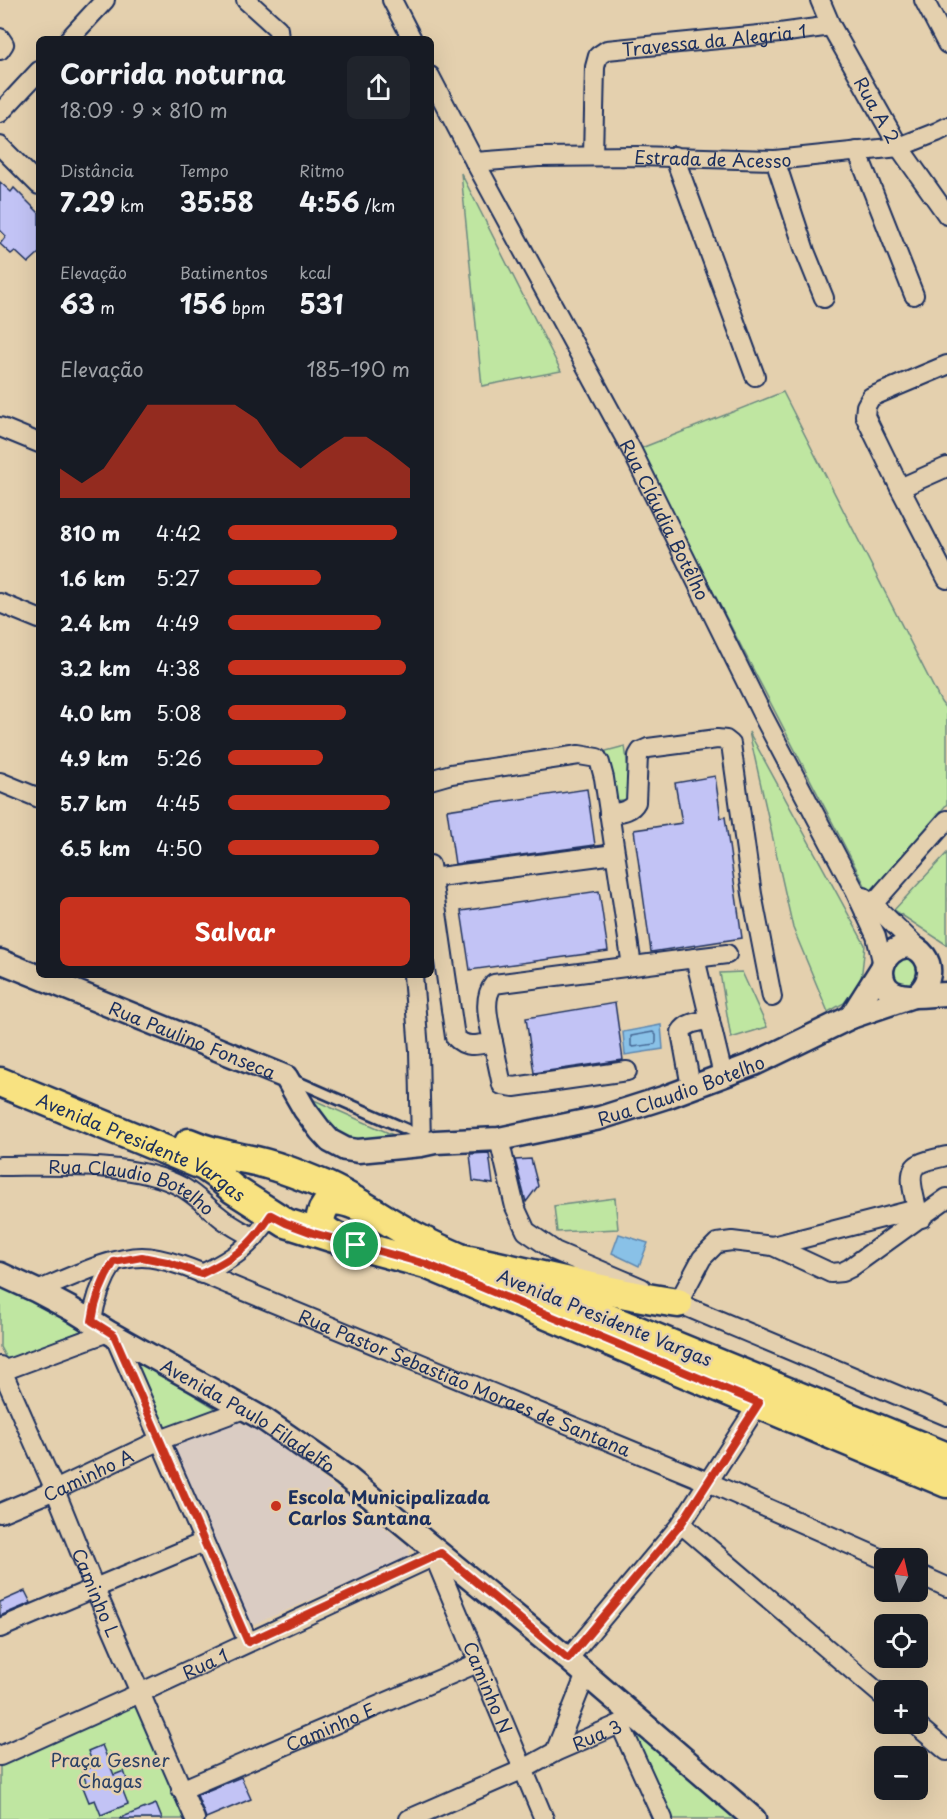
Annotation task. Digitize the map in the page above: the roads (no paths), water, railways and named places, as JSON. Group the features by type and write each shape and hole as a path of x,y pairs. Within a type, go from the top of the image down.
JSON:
{"main road":[{"name":"Avenida Presidente Vargas","path":"0,1065 210,1152 289,1171 339,1192 441,1250 947,1457"},
{"name":"Avenida Presidente Vargas","path":"0,1082 204,1166 233,1189 286,1223 313,1233 426,1264 947,1482"},
{"path":"356,1245 328,1233 321,1227 320,1221 324,1208 333,1201 343,1201 374,1212"},
{"path":"464,1259 635,1297 678,1303"}],"street":[{"path":"72,36 105,0"},
{"path":"246,0 278,34"},
{"path":"392,0 410,36"},
{"name":"Rua A 2","path":"819,0 831,26 899,147 947,215"},
{"path":"924,0 947,44"},
{"name":"Travessa da Alegria 1","path":"593,156 595,68 598,56 607,50 831,26"},
{"path":"0,38 4,44 0,50"},
{"path":"2,106 36,74"},
{"name":"Rua Cláudia Botêlho","path":"434,84 631,449 762,714 855,891 872,912 882,966"},
{"name":"Estrada de Acesso","path":"475,162 593,156 775,160 899,147 947,127"},
{"path":"0,146 36,182"},
{"path":"857,151 914,295"},
{"path":"674,156 755,376"},
{"path":"775,160 805,251 824,298"},
{"path":"946,574 900,488 866,416 866,406 871,398 947,365"},
{"path":"0,427 36,442"},
{"path":"900,488 947,468"},
{"path":"0,603 36,618"},
{"path":"609,814 634,807 638,756 641,751 648,748 717,739 726,740 731,744 752,894 772,997"},
{"path":"434,779 451,774 579,755 597,758 600,763 609,814 632,966"},
{"path":"0,782 36,797"},
{"path":"872,912 947,820"},
{"path":"872,912 947,836"},
{"path":"434,871 615,854"},
{"path":"434,892 455,1037 468,1046 493,1042"},
{"path":"872,912 922,952 932,966 932,978 927,988 915,996 903,997 887,987 882,978 882,966"},
{"path":"851,1017 886,957 893,951 909,946 947,966"},
{"path":"627,1071 514,1087 502,1085 487,1010 489,990 494,984 728,954"},
{"path":"695,958 723,1075"},
{"name":"Rua Paulino Fonseca","path":"0,961 36,976"},
{"name":"Rua Paulino Fonseca","path":"42,978 286,1077 305,1110 330,1142 345,1149 358,1151 426,1141"},
{"path":"413,978 426,1141"},
{"name":"Rua Claudio Botelho","path":"426,1141 499,1139 600,1118 754,1064 851,1017 915,996 947,994"},
{"path":"691,1087 681,1032 690,1024 710,1020"},
{"path":"499,1139 515,1207 526,1231 555,1251 947,1416"},
{"path":"920,1214 912,1177 913,1169 918,1164 947,1156"},
{"name":"Rua Claudio Botelho","path":"0,1166 114,1169 144,1174 165,1180 193,1194 220,1217 254,1238"},
{"path":"678,1303 702,1258 717,1243 732,1240 773,1246 831,1274 842,1272 920,1214 947,1198"},
{"path":"773,1246 920,1214"},
{"path":"201,1274 228,1261 244,1249 271,1215"},
{"name":"Rua Pastor Sebastião Moraes de Santana","path":"37,1291 114,1262 142,1257 167,1262 708,1482 874,1555"},
{"path":"114,1262 102,1281 96,1298 105,1330 160,1440 248,1642"},
{"name":"Avenida Paulo Filadelfo","path":"0,1274 37,1291 265,1420 300,1443 344,1475 568,1659 586,1674 628,1720 754,1819"},
{"path":"1,1370 105,1330"},
{"name":"Caminho L","path":"1,1370 55,1490 95,1589 195,1819"},
{"path":"568,1659 681,1524 759,1403"},
{"name":"Caminho A","path":"0,1513 55,1490 160,1440 244,1409"},
{"path":"681,1524 874,1689"},
{"path":"0,1628 204,1542"},
{"name":"Rua 1","path":"0,1756 438,1554"},
{"name":"Caminho N","path":"438,1554 544,1819"},
{"path":"928,1578 947,1587"},
{"name":"Caminho E","path":"181,1790 480,1662"},
{"name":"Rua 3","path":"555,1752 586,1674"},
{"path":"628,1720 663,1819"},
{"name":"Rua 3","path":"409,1819 524,1770 555,1752 628,1720"},
{"path":"927,1734 947,1751"}],"lane":[{"name":"Rua Paulino Fonseca","path":"286,1077 426,1141"}],"water":[{"path":"661,1025 663,1049 625,1055 623,1032"},
{"path":"619,1234 648,1243 639,1266 612,1253"}],"place":[{"name":"Escola Municipalizada Carlos Santana","path":"276,1506"}],"park label":[{"name":"Praça Gesner Chagas","path":"110,1769"}]}
